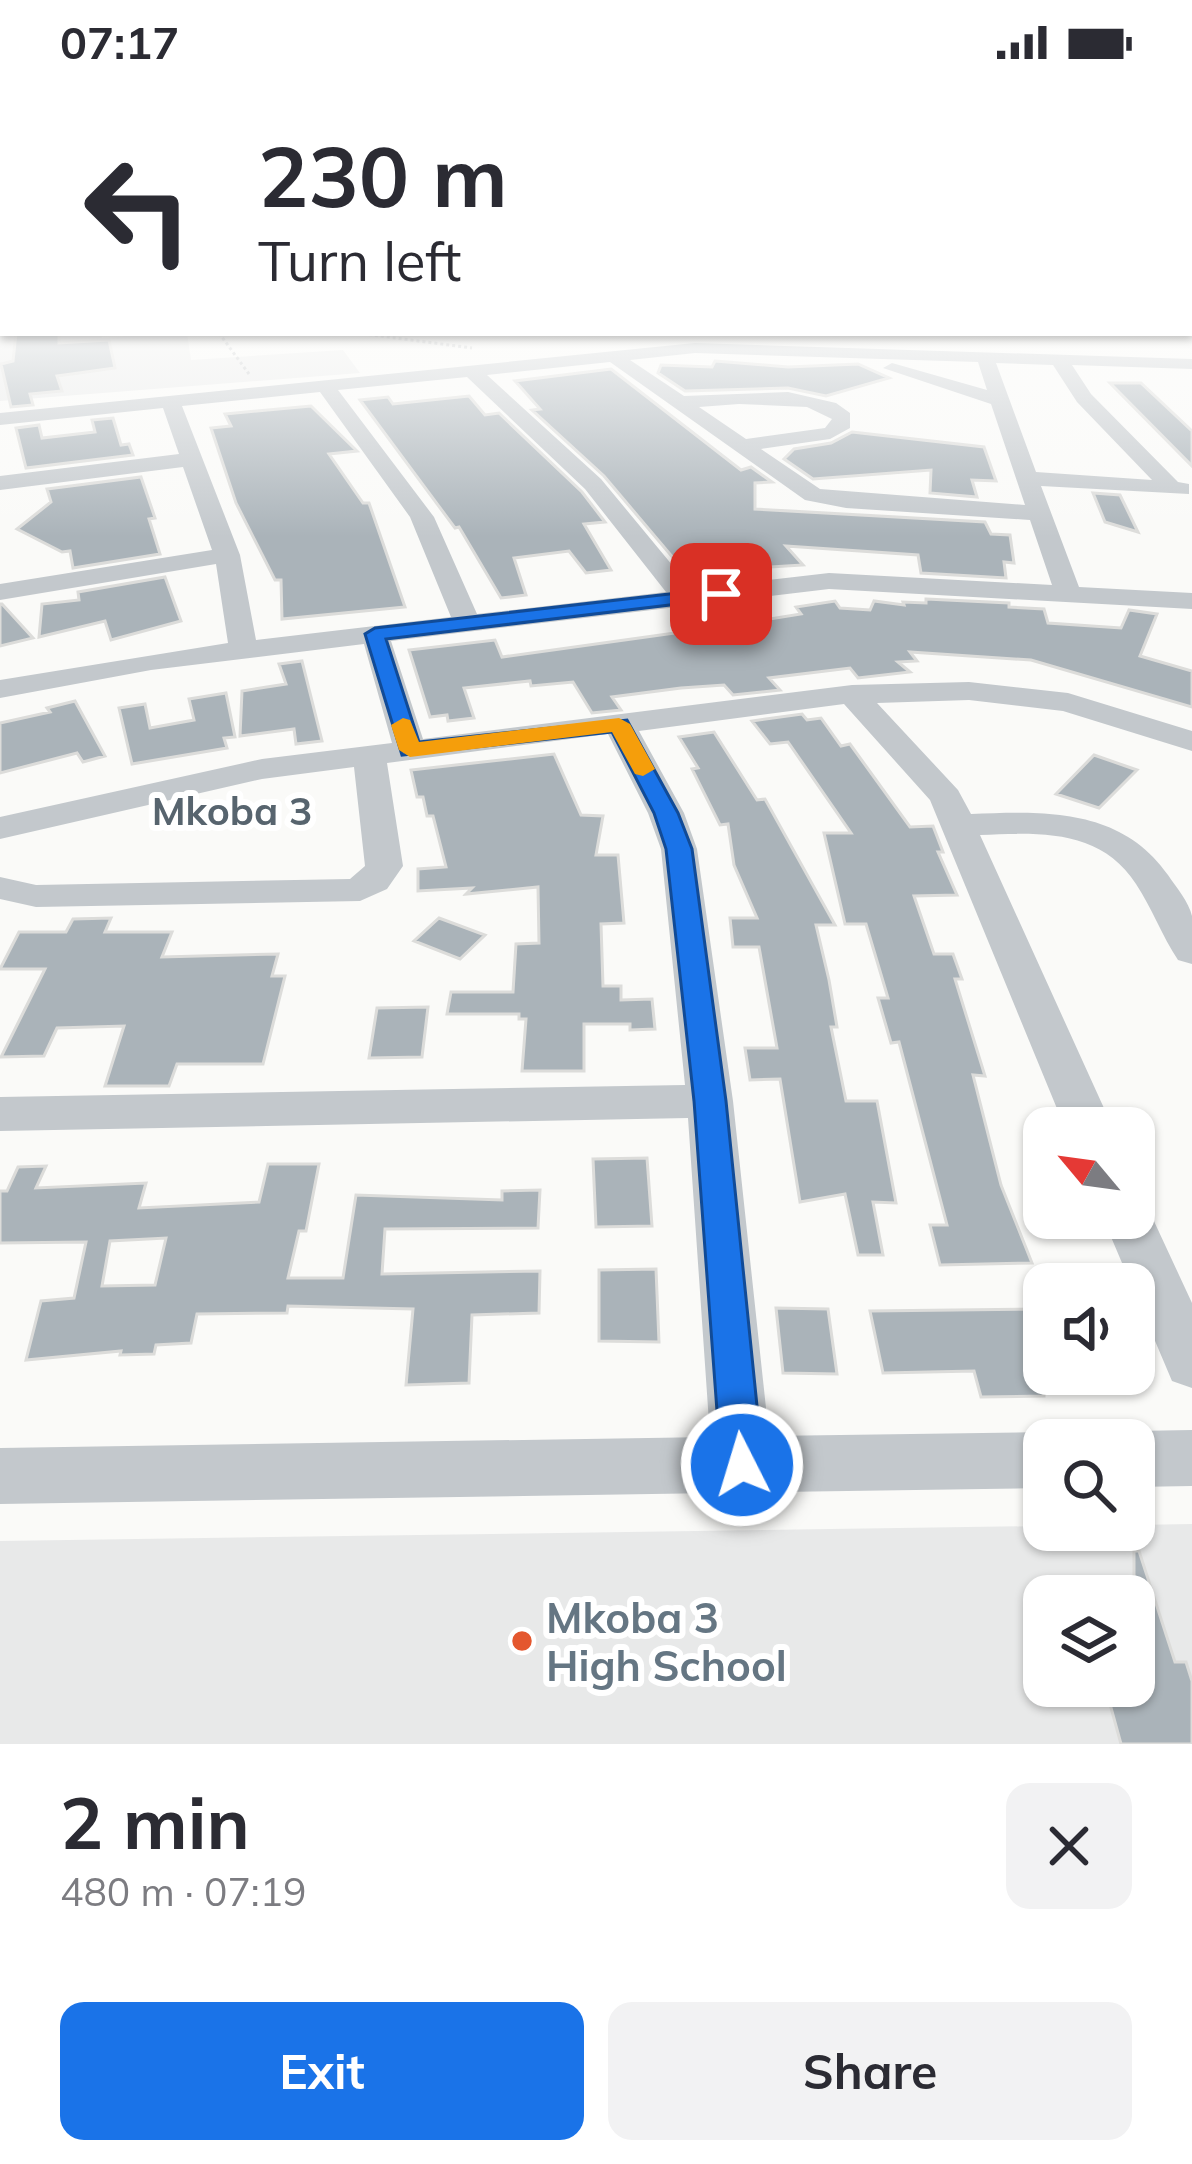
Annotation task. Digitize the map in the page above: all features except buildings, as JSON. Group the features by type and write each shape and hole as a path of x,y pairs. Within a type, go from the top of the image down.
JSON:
{"street":[{"path":"0,418 345,382"},
{"path":"494,382 592,484 685,598"},
{"path":"648,382 804,491 830,499 1037,513"},
{"path":"939,382 996,399"},
{"path":"992,382 1068,593"},
{"path":"1074,382 1084,398 1180,489"},
{"path":"325,386 422,517 467,623"},
{"path":"676,403 788,399 828,406 843,417 844,424 830,433 739,446"},
{"path":"170,401 227,555 244,650"},
{"path":"6,490 192,459"},
{"path":"1027,478 1180,489"},
{"path":"0,592 227,555"},
{"path":"0,689 152,661 855,581 1192,601"},
{"path":"375,634 410,750"},
{"path":"852,694 946,797 1080,1107"},
{"path":"0,828 175,785 852,694 1021,695 1068,702 1192,741"},
{"path":"619,724 666,813 679,849 710,1101 742,1465"},
{"path":"0,888 36,896 346,893 365,888 379,878 385,866 369,756"},
{"path":"958,825 1040,824 1098,832 1139,861 1192,951"},
{"path":"0,1114 710,1101"},
{"path":"1137,1239 1192,1364"},
{"path":"1155,1459 1192,1458"},
{"path":"0,1476 1023,1460"}],"path":[{"path":"258,382 265,392"}],"shaded area":[{"path":"0,382 238,382 0,401"},
{"name":"Mkoba 3 High School","path":"1192,1524 1192,1744 0,1744 0,1541 1023,1526 1023,1551 1155,1551 1155,1525"}],"slow traffic":[{"path":"403,725 410,750 619,724 643,769"}],"place":[{"name":"Mkoba 3 High School","path":"522,1641"}],"district":[{"name":"Mkoba 3","path":"232,810"}],"route":[{"path":"721,594 375,634 410,750 619,724 666,813 679,849 710,1101 742,1465"}]}
